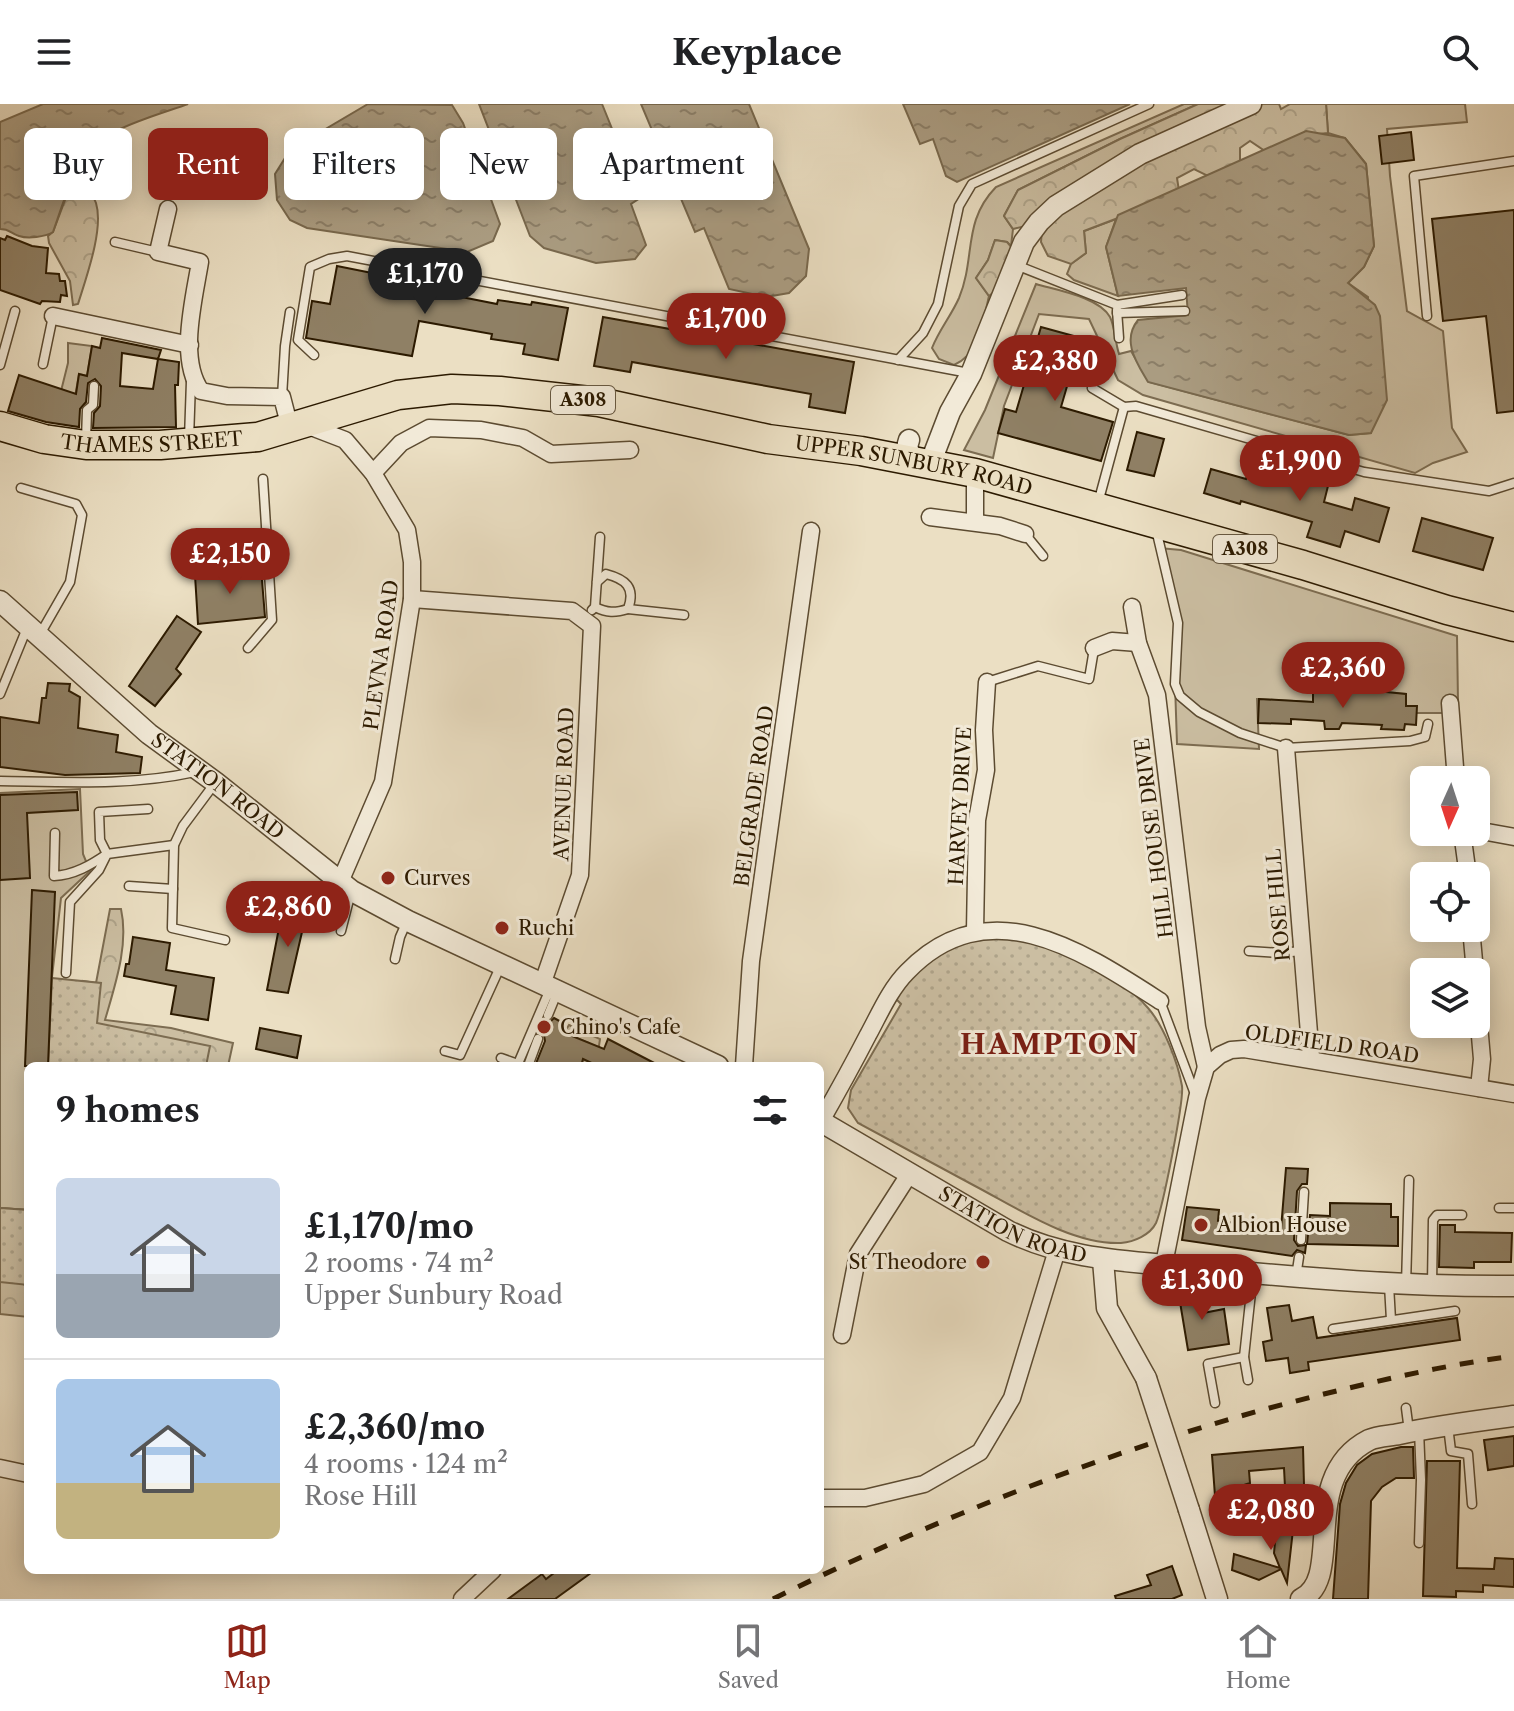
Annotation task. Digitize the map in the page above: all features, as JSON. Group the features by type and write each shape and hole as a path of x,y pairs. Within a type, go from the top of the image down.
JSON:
{"highway":[{"name":"UPPER SUNBURY ROAD","path":"298,426 398,395 452,389 599,402 768,439 874,453 975,473 1514,627"},
{"name":"THAMES STREET","path":"0,426 44,439 86,445 189,444 258,437 298,426"}],"street":[{"path":"909,440 909,454 930,464 950,412 971,374 1024,242 1039,222 1056,206 1140,154 1251,104"},
{"path":"168,209 158,252 200,262 189,326 192,378 201,391 227,396 282,397 298,426"},
{"path":"53,316 190,345"},
{"path":"874,453 884,452 909,440 950,412"},
{"name":"PLEVNA ROAD","path":"298,426 345,440 373,473 407,530 412,562 412,599 383,782 346,887"},
{"path":"373,473 401,443 429,428 481,430 523,438 551,454 630,450"},
{"path":"975,473 975,522"},
{"path":"930,517 1000,526 1025,534"},
{"name":"BELGRADE ROAD","path":"744,1062 751,961 811,531"},
{"path":"412,599 572,611 590,618"},
{"name":"STATION ROAD","path":"0,601 149,734 207,776 346,887 408,921 709,1062"},
{"name":"HILL HOUSE DRIVE","path":"1132,607 1138,643 1157,695 1197,1027 1206,1067"},
{"name":"AVENUE ROAD","path":"550,988 580,875 590,618"},
{"path":"1094,648 1112,641 1138,643"},
{"name":"HARVEY DRIVE","path":"975,931 977,820 986,770 984,730 987,682"},
{"path":"1450,703 1455,766"},
{"name":"ROSE HILL","path":"1286,748 1311,1058"},
{"path":"1490,833 1514,837"},
{"path":"824,1114 879,1014 905,974 931,951 975,931 1017,932 1069,947 1160,1001"},
{"path":"1479,1088 1480,1038"},
{"name":"OLDFIELD ROAD","path":"1206,1067 1220,1055 1244,1049 1514,1094"},
{"path":"1164,1264 1206,1067"},
{"name":"STATION ROAD","path":"824,1123 1008,1231 1029,1242 1057,1250 1103,1260 1253,1273 1298,1267 1397,1285 1514,1286"},
{"path":"842,1335 858,1254 910,1173"},
{"path":"824,1498 865,1498 924,1484 980,1452 1012,1398 1057,1250"},
{"path":"1103,1260 1107,1308 1146,1378 1217,1599"},
{"path":"1305,1598 1319,1577 1328,1488 1345,1457 1371,1439 1514,1416"},
{"path":"0,1468 24,1473"},
{"path":"462,1599 489,1574"}],"lane":[{"path":"898,360 923,333 938,304 959,206 972,184 1149,104"},
{"path":"1427,316 1414,176 1514,161"},
{"path":"115,242 158,252"},
{"path":"314,355 298,340 310,267 347,256 971,374"},
{"path":"1015,265 1117,309 1185,311"},
{"path":"1117,309 1182,295"},
{"path":"1117,309 1119,338"},
{"path":"0,365 15,311"},
{"path":"282,397 290,312"},
{"path":"43,364 53,316"},
{"path":"189,444 192,378"},
{"path":"86,445 87,410 93,405 94,386"},
{"path":"1092,388 1124,407 1136,406 1364,472 1489,491 1514,483"},
{"path":"1098,507 1124,407"},
{"path":"248,648 272,620 263,479"},
{"path":"0,694 33,632 70,582 82,515 76,504 21,488"},
{"path":"1155,523 1178,623 1175,684 1180,696 1199,712 1240,733 1286,748 1410,741 1425,737 1428,724"},
{"path":"1025,534 1043,556"},
{"path":"590,618 597,582 600,537"},
{"path":"597,582 606,574 622,578 630,586 632,599 628,609"},
{"path":"590,618 628,609 684,615"},
{"path":"987,682 1038,666 1089,679 1094,648"},
{"path":"0,781 99,783 207,776 174,845 172,928 225,940"},
{"path":"107,854 100,840 99,812 148,809"},
{"path":"55,833 54,876 89,866 107,854 174,845"},
{"path":"66,973 70,902 99,870 107,854"},
{"path":"129,886 173,889"},
{"path":"341,931 346,887"},
{"path":"395,959 408,921"},
{"path":"1249,951 1302,951"},
{"path":"445,1051 460,1055 501,965"},
{"path":"548,1015 550,988"},
{"path":"518,1062 550,988"},
{"path":"1160,1001 1197,1098"},
{"path":"529,1062 538,1039"},
{"path":"501,1058 510,1062"},
{"path":"1391,1320 1409,1180"},
{"path":"1301,1240 1304,1192"},
{"path":"1499,1208 1514,1208"},
{"path":"1432,1286 1433,1220 1437,1215 1462,1215"},
{"path":"1248,1380 1244,1357 1253,1273"},
{"path":"1333,1329 1455,1311"},
{"path":"1215,1403 1208,1364 1244,1357"},
{"path":"1406,1408 1414,1431 1421,1480 1419,1543"},
{"path":"1448,1425 1451,1451 1468,1454 1472,1504"}],"green space":[{"path":"1184,104 1198,104 1018,190 1004,216 1013,229 1011,246 995,240 988,260 976,278 989,296 975,345 963,360 954,365 939,359 932,348 959,298 978,213 996,187"},
{"path":"1198,104 1279,104 1281,109 1290,104 1326,104 1328,133 1309,135 1268,153 1250,141 1240,148 1240,166 1214,179 1194,169 1177,178 1179,191 1160,202 1084,231 1086,253 1071,264 1048,256 1041,242 1042,230 1030,225 1013,229 1004,216 1018,190"},
{"path":"1326,104 1465,104 1467,122 1387,129 1407,311 1443,331 1452,428 1467,452 1433,463 1415,473 1143,395 1118,380 1089,319 1039,314 1004,406 993,458 964,450 985,410 1036,284 1076,295 1104,310 1112,321 1119,354 1131,351 1149,382 1349,435 1371,433 1368,297 1348,283 1364,267 1374,246 1366,164 1345,138 1328,133"},
{"path":"65,200 95,200 98,214 96,240 78,304 73,305 70,281 49,243 48,236 53,232"},
{"path":"1116,219 1106,247 1118,296 1074,280 1067,274 1071,264 1086,253 1084,231"},
{"path":"995,240 1007,242 1013,249 1000,287 989,296 976,278 988,260"},
{"path":"68,343 92,346 87,376 79,374 75,397 59,399 68,363"},
{"path":"1159,548 1181,550 1457,636 1458,702 1450,703 1452,713 1416,713 1416,706 1406,706 1406,694 1384,693 1380,710 1381,690 1356,689 1356,695 1329,690 1313,693 1313,702 1257,699 1259,749 1177,744 1175,684 1178,623"},
{"path":"80,789 83,854 90,871 61,898 52,977 95,1062 24,1062 24,1210 0,1208 0,793"},
{"path":"110,909 121,909 123,937 120,965 105,1020 171,1028 233,1043 229,1062 96,1062 83,981 96,983"},
{"path":"1017,936 1088,963 1120,983 1148,1008 1170,1045 1182,1086 1176,1132 1156,1223 1150,1231 1136,1239 1121,1243 1102,1242 1045,1224 858,1123 848,1108 851,1090 901,1004 896,999 926,962 944,948 966,939"},
{"path":"52,978 101,983 97,1023 210,1046 207,1062 48,1062"},
{"path":"569,1025 600,1039 597,1062 582,1062 589,1043 564,1033"},
{"path":"0,1208 24,1210 24,1317 0,1314"},
{"path":"0,1208 24,1210 24,1285 0,1282"}],"water":[{"path":"43,104 188,104 123,128 24,128 24,200 64,200 53,232 32,237 0,229 0,122"},
{"path":"368,104 452,105 465,128 440,128 440,200 491,200 500,224 493,241 467,252 307,228 290,220 277,200 275,174 284,160 284,200 424,200 424,128 327,128"},
{"path":"479,104 602,104 612,128 573,128 573,200 637,200 631,204 646,245 635,259 596,263 544,248 530,236 516,200 557,200 557,128 488,128"},
{"path":"641,104 749,104 759,128 651,128"},
{"path":"903,104 1130,104 957,182 946,176 933,139 920,144"},
{"path":"1306,131 1345,138 1366,164 1374,246 1364,267 1348,283 1375,305 1380,316 1387,400 1371,433 1349,435 1148,382 1132,352 1133,328 1138,320 1188,315 1186,288 1118,296 1106,247 1118,215"},
{"path":"773,162 809,249 806,276 789,293 766,297 729,289 704,228 695,232 682,200 773,200"}],"building":[{"path":"1411,132 1414,160 1382,164 1379,136"},
{"path":"1514,210 1514,411 1497,413 1486,316 1443,321 1432,219"},
{"path":"7,236 32,246 48,248 46,273 59,274 60,281 65,281 67,296 61,295 60,302 42,301 40,304 0,290 0,238 5,240"},
{"path":"337,266 437,286 436,292 497,304 498,300 568,308 558,360 523,354 525,344 491,339 492,334 419,321 412,356 306,338 312,301 330,304"},
{"path":"603,317 854,362 845,413 809,407 811,394 632,362 630,372 594,366"},
{"path":"1041,327 1081,338 1061,407 1113,422 1101,461 998,433 1005,409 1016,412"},
{"path":"102,338 161,350 158,359 179,362 178,385 175,385 176,427 93,428 94,413 100,406 101,386 95,379 88,383 86,402 80,409 79,427 8,411 19,375 76,394 79,374 87,376 92,346 100,348","holes":["122,353 158,359 153,389 120,386"]},
{"path":"1137,432 1164,439 1154,476 1127,470"},
{"path":"1251,463 1328,486 1324,502 1352,510 1355,498 1389,508 1379,542 1345,531 1340,547 1307,537 1312,522 1204,493 1211,469 1246,479"},
{"path":"1422,518 1493,538 1483,570 1413,551"},
{"path":"261,568 265,617 198,624 195,575"},
{"path":"177,616 201,632 176,669 181,674 155,706 129,686"},
{"path":"48,683 70,684 69,691 80,697 78,728 118,735 116,752 142,757 140,773 65,775 0,767 0,717 39,723 42,698 46,698"},
{"path":"1356,689 1406,694 1406,706 1417,706 1416,725 1405,724 1404,730 1381,729 1382,725 1342,723 1339,729 1325,729 1324,721 1291,719 1291,724 1258,723 1259,699 1313,702 1313,693"},
{"path":"77,792 78,810 27,813 30,878 0,880 0,795"},
{"path":"32,890 55,892 48,1062 25,1062"},
{"path":"298,902 313,915 302,932 288,993 267,990 279,928"},
{"path":"133,937 170,943 166,970 214,978 208,1020 171,1014 176,986 124,976"},
{"path":"554,1018 565,1024 562,1032 604,1049 608,1039 652,1062 589,1062 583,1059 582,1062 537,1062 545,1041 544,1035 539,1032 544,1021 550,1022"},
{"path":"260,1028 301,1036 297,1058 256,1049"},
{"path":"1286,1168 1308,1169 1307,1184 1302,1184 1297,1191 1294,1240 1298,1246 1306,1245 1305,1253 1297,1250 1292,1256 1182,1240 1187,1207 1219,1210 1218,1221 1281,1229"},
{"path":"1330,1203 1391,1204 1391,1217 1398,1217 1398,1246 1307,1244 1310,1215 1330,1216"},
{"path":"1440,1225 1455,1225 1455,1232 1512,1233 1511,1262 1474,1262 1474,1268 1439,1267"},
{"path":"1199,1287 1203,1313 1224,1309 1229,1344 1188,1350 1178,1290"},
{"path":"1289,1305 1292,1321 1313,1317 1317,1338 1457,1318 1460,1340 1308,1362 1309,1370 1290,1373 1288,1358 1266,1361 1263,1342 1272,1340 1267,1308"},
{"path":"1514,1436 1514,1466 1488,1470 1484,1440"},
{"path":"1303,1447 1304,1485 1285,1487 1284,1468 1249,1471 1250,1483 1241,1486 1241,1493 1215,1496 1212,1455"},
{"path":"1413,1447 1414,1478 1396,1478 1382,1487 1371,1501 1368,1599 1333,1599 1340,1504 1346,1483 1357,1465 1372,1454"},
{"path":"1427,1461 1460,1461 1457,1568 1494,1569 1495,1558 1514,1559 1514,1587 1483,1585 1483,1592 1456,1591 1456,1597 1423,1596"},
{"path":"1278,1512 1295,1512 1287,1583 1281,1569 1259,1580 1232,1570 1234,1554 1280,1568 1274,1553"},
{"path":"1172,1566 1182,1595 1172,1599 1116,1599 1115,1596 1151,1585 1147,1575"},
{"path":"542,1574 546,1579 553,1574 589,1574 555,1599 508,1599"}],"railway":[{"path":"773,1599 974,1508 1182,1434 1324,1394 1514,1356"}],"place":[{"name":"Curves","path":"388,878"},
{"name":"Ruchi","path":"502,928"},
{"name":"Chino's Cafe","path":"544,1027"},
{"name":"Albion House","path":"1201,1225"},
{"name":"St Theodore","path":"983,1262"}],"district":[{"name":"HAMPTON","path":"1050,1044"}]}
